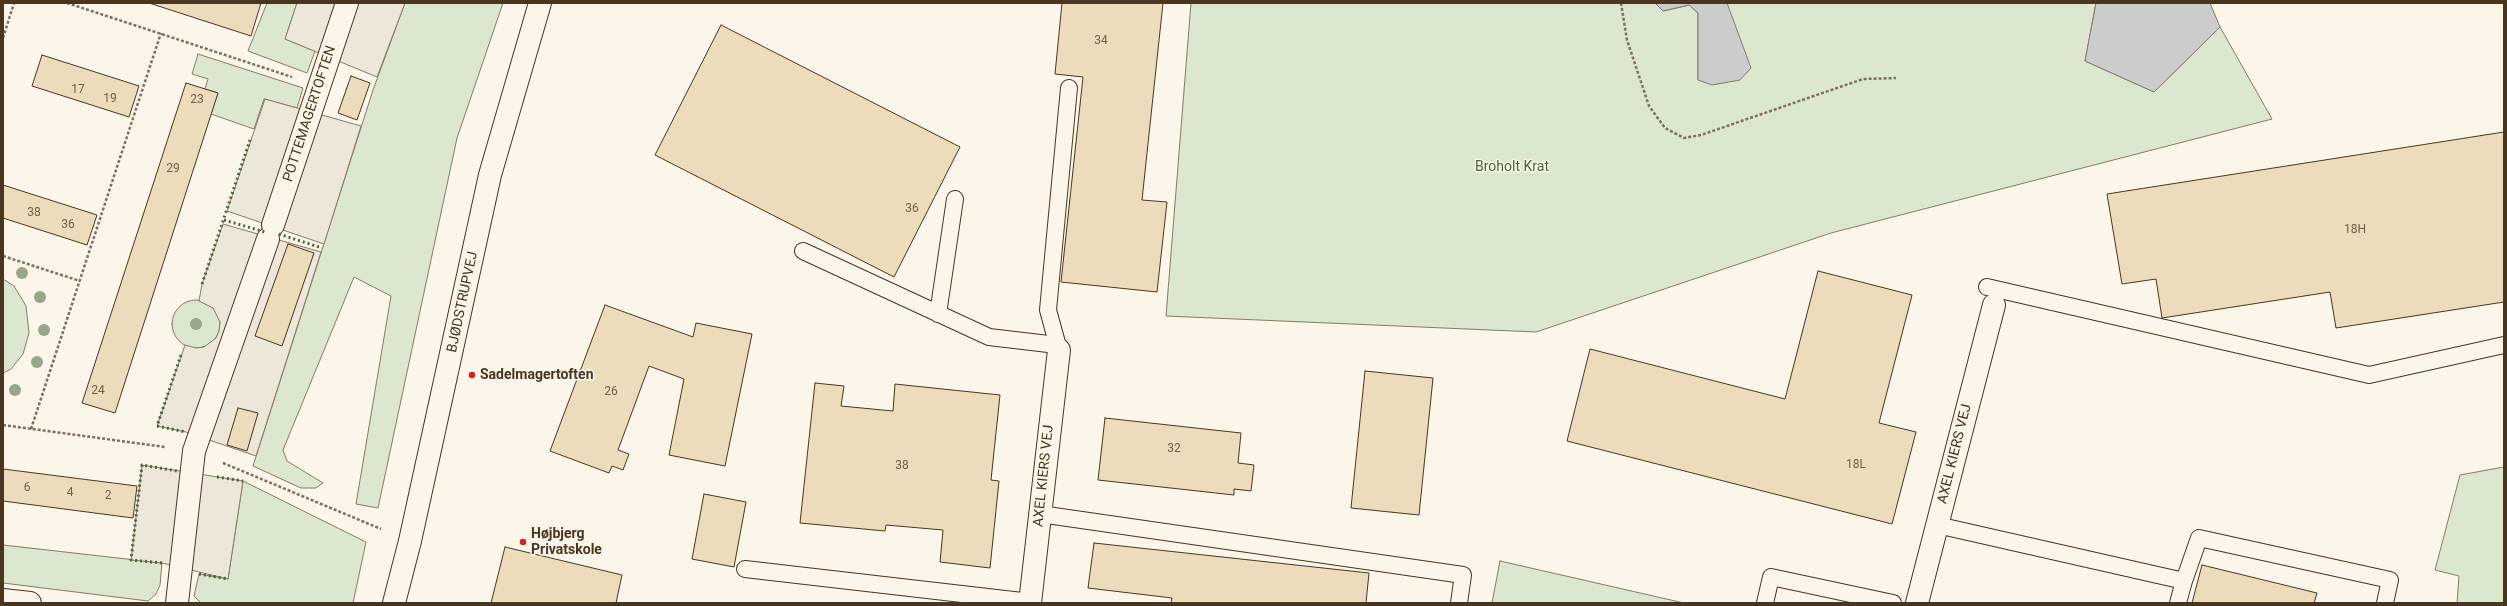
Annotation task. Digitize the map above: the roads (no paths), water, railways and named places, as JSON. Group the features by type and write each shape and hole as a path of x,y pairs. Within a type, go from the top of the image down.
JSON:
{"street":[{"name":"POTTEMAGERTOFTEN","path":"176,603 194,451 271,232 347,3"},
{"name":"BJØDSTRUPVEJ","path":"394,603 410,541 490,175 540,3"},
{"name":"AXEL KIERS VEJ","path":"1917,603 1937,525 1990,296"},
{"name":"AXEL KIERS VEJ","path":"1030,602 1058,347"},
{"path":"3,600 30,603"}],"lane":[{"path":"803,252 989,337 1058,347 1048,310 1069,88"},
{"path":"938,314 955,199"},
{"path":"1990,296 2369,375 2504,345"},
{"path":"1040,514 1463,575 1459,603"},
{"path":"1937,525 2184,581"},
{"path":"2178,603 2199,538 2390,580 2385,603"},
{"path":"745,570 1030,602"},
{"path":"1765,603 1771,576 1893,603"}],"place":[{"name":"Sadelmagertoften","path":"472,375"},
{"name":"Højbjerg Privatskole","path":"523,542"}],"park label":[{"name":"Broholt Krat","path":"1512,167"}]}
